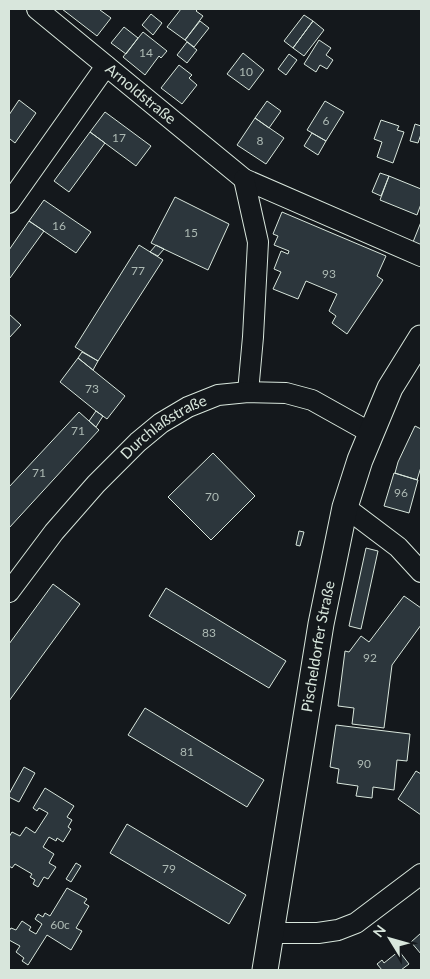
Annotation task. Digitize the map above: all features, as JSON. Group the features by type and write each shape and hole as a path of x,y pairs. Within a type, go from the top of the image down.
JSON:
{"main road":[{"name":"Pischeldorfer Straße","path":"264,970 321,624 345,507 360,460 390,388 421,338"}],"street":[{"name":"Arnoldstraße","path":"37,9 244,179 421,256"},
{"path":"9,203 106,66"},
{"path":"244,179 258,242 248,392"},
{"name":"Durchlaßstraße","path":"9,592 54,532 96,484 138,442 161,423 188,407 218,395 248,392 286,393 312,400 371,433"},
{"path":"345,507 398,548 421,572"},
{"path":"270,933 318,934 338,930 356,923 421,874"}],"building":[{"path":"62,9 101,9 111,18 97,36"},
{"path":"181,9 198,9 196,11 203,16 185,40 167,27"},
{"path":"151,14 162,23 153,35 142,25"},
{"path":"304,15 313,21 293,48 284,41"},
{"path":"200,21 209,28 194,47 185,40"},
{"path":"313,21 324,30 304,56 293,48"},
{"path":"124,27 138,38 126,54 111,43"},
{"path":"143,32 167,51 161,58 159,56 145,75 123,57"},
{"path":"319,40 331,48 326,55 333,60 327,69 320,65 316,72 304,64"},
{"path":"187,42 197,50 187,63 177,55"},
{"path":"243,53 264,70 249,90 227,74"},
{"path":"289,54 297,60 286,75 278,69"},
{"path":"179,65 192,75 189,78 197,85 182,104 161,88"},
{"path":"19,100 36,113 15,143 9,140 9,115"},
{"path":"267,101 281,111 269,128 255,118"},
{"path":"325,101 344,112 326,141 307,130"},
{"path":"105,112 151,146 136,166 90,132"},
{"path":"255,118 284,138 266,164 237,145"},
{"path":"381,120 399,126 397,130 404,132 393,163 377,157 382,142 374,139"},
{"path":"415,124 421,126 418,143 410,141"},
{"path":"90,132 105,143 69,192 54,181"},
{"path":"312,133 326,141 318,155 304,146"},
{"path":"380,173 389,176 381,196 372,192"},
{"path":"389,176 421,189 421,204 417,215 380,200"},
{"path":"175,197 229,224 208,270 151,243"},
{"path":"44,200 91,232 76,253 29,221"},
{"path":"282,212 386,256 377,276 383,280 347,334 332,323 336,316 329,311 337,294 306,281 298,299 273,289 281,272 274,269 281,251 288,254 289,251 274,245 278,236 273,234"},
{"path":"29,221 44,231 10,278 9,250"},
{"path":"421,222 421,245 413,242"},
{"path":"139,245 163,260 98,361 75,347"},
{"path":"156,245 164,249 158,256 150,252"},
{"path":"9,314 21,325 9,338"},
{"path":"82,352 98,361 93,370 78,358"},
{"path":"78,358 125,396 107,419 60,382"},
{"path":"96,411 103,416 96,427 89,421"},
{"path":"79,412 99,430 9,528 9,487"},
{"path":"415,426 421,429 421,467 417,480 395,473 398,462"},
{"path":"213,453 255,496 211,540 168,497"},
{"path":"394,473 418,480 409,513 384,506"},
{"path":"299,531 304,532 300,546 296,545"},
{"path":"366,548 378,551 361,629 349,626"},
{"path":"53,584 80,604 9,701 9,644"},
{"path":"166,588 286,661 269,688 149,616"},
{"path":"404,596 421,608 421,625 392,665 384,728 352,724 354,708 338,706 345,651 349,652 361,636 369,642"},
{"path":"145,708 264,780 247,807 128,735"},
{"path":"336,725 410,734 407,761 397,760 394,790 373,787 372,798 356,796 358,786 337,783 339,769 330,767"},
{"path":"24,767 35,773 19,802 9,797 9,794"},
{"path":"416,771 421,774 421,815 398,799"},
{"path":"45,788 74,806 67,817 72,820 68,827 71,829 63,842 57,838 56,841 49,837 43,847 54,854 49,863 56,867 48,879 44,877 38,887 33,884 35,880 30,877 32,874 15,864 12,868 9,866 9,837 12,832 20,836 26,827 35,833 48,813 39,808 37,811 33,808"},
{"path":"127,824 246,895 229,924 110,853"},
{"path":"76,863 81,866 71,882 66,879"},
{"path":"67,888 87,899 84,903 89,906 76,928 82,931 71,950 47,935 28,965 22,961 24,958 16,952 20,946 9,940 9,931 11,928 16,930 22,921 31,927 29,930 36,934 42,924 35,919 38,914 43,917 45,913 50,916"},
{"path":"421,933 421,954 411,942"},
{"path":"399,951 409,964 401,970 382,970 377,964 382,960 384,963"}]}
